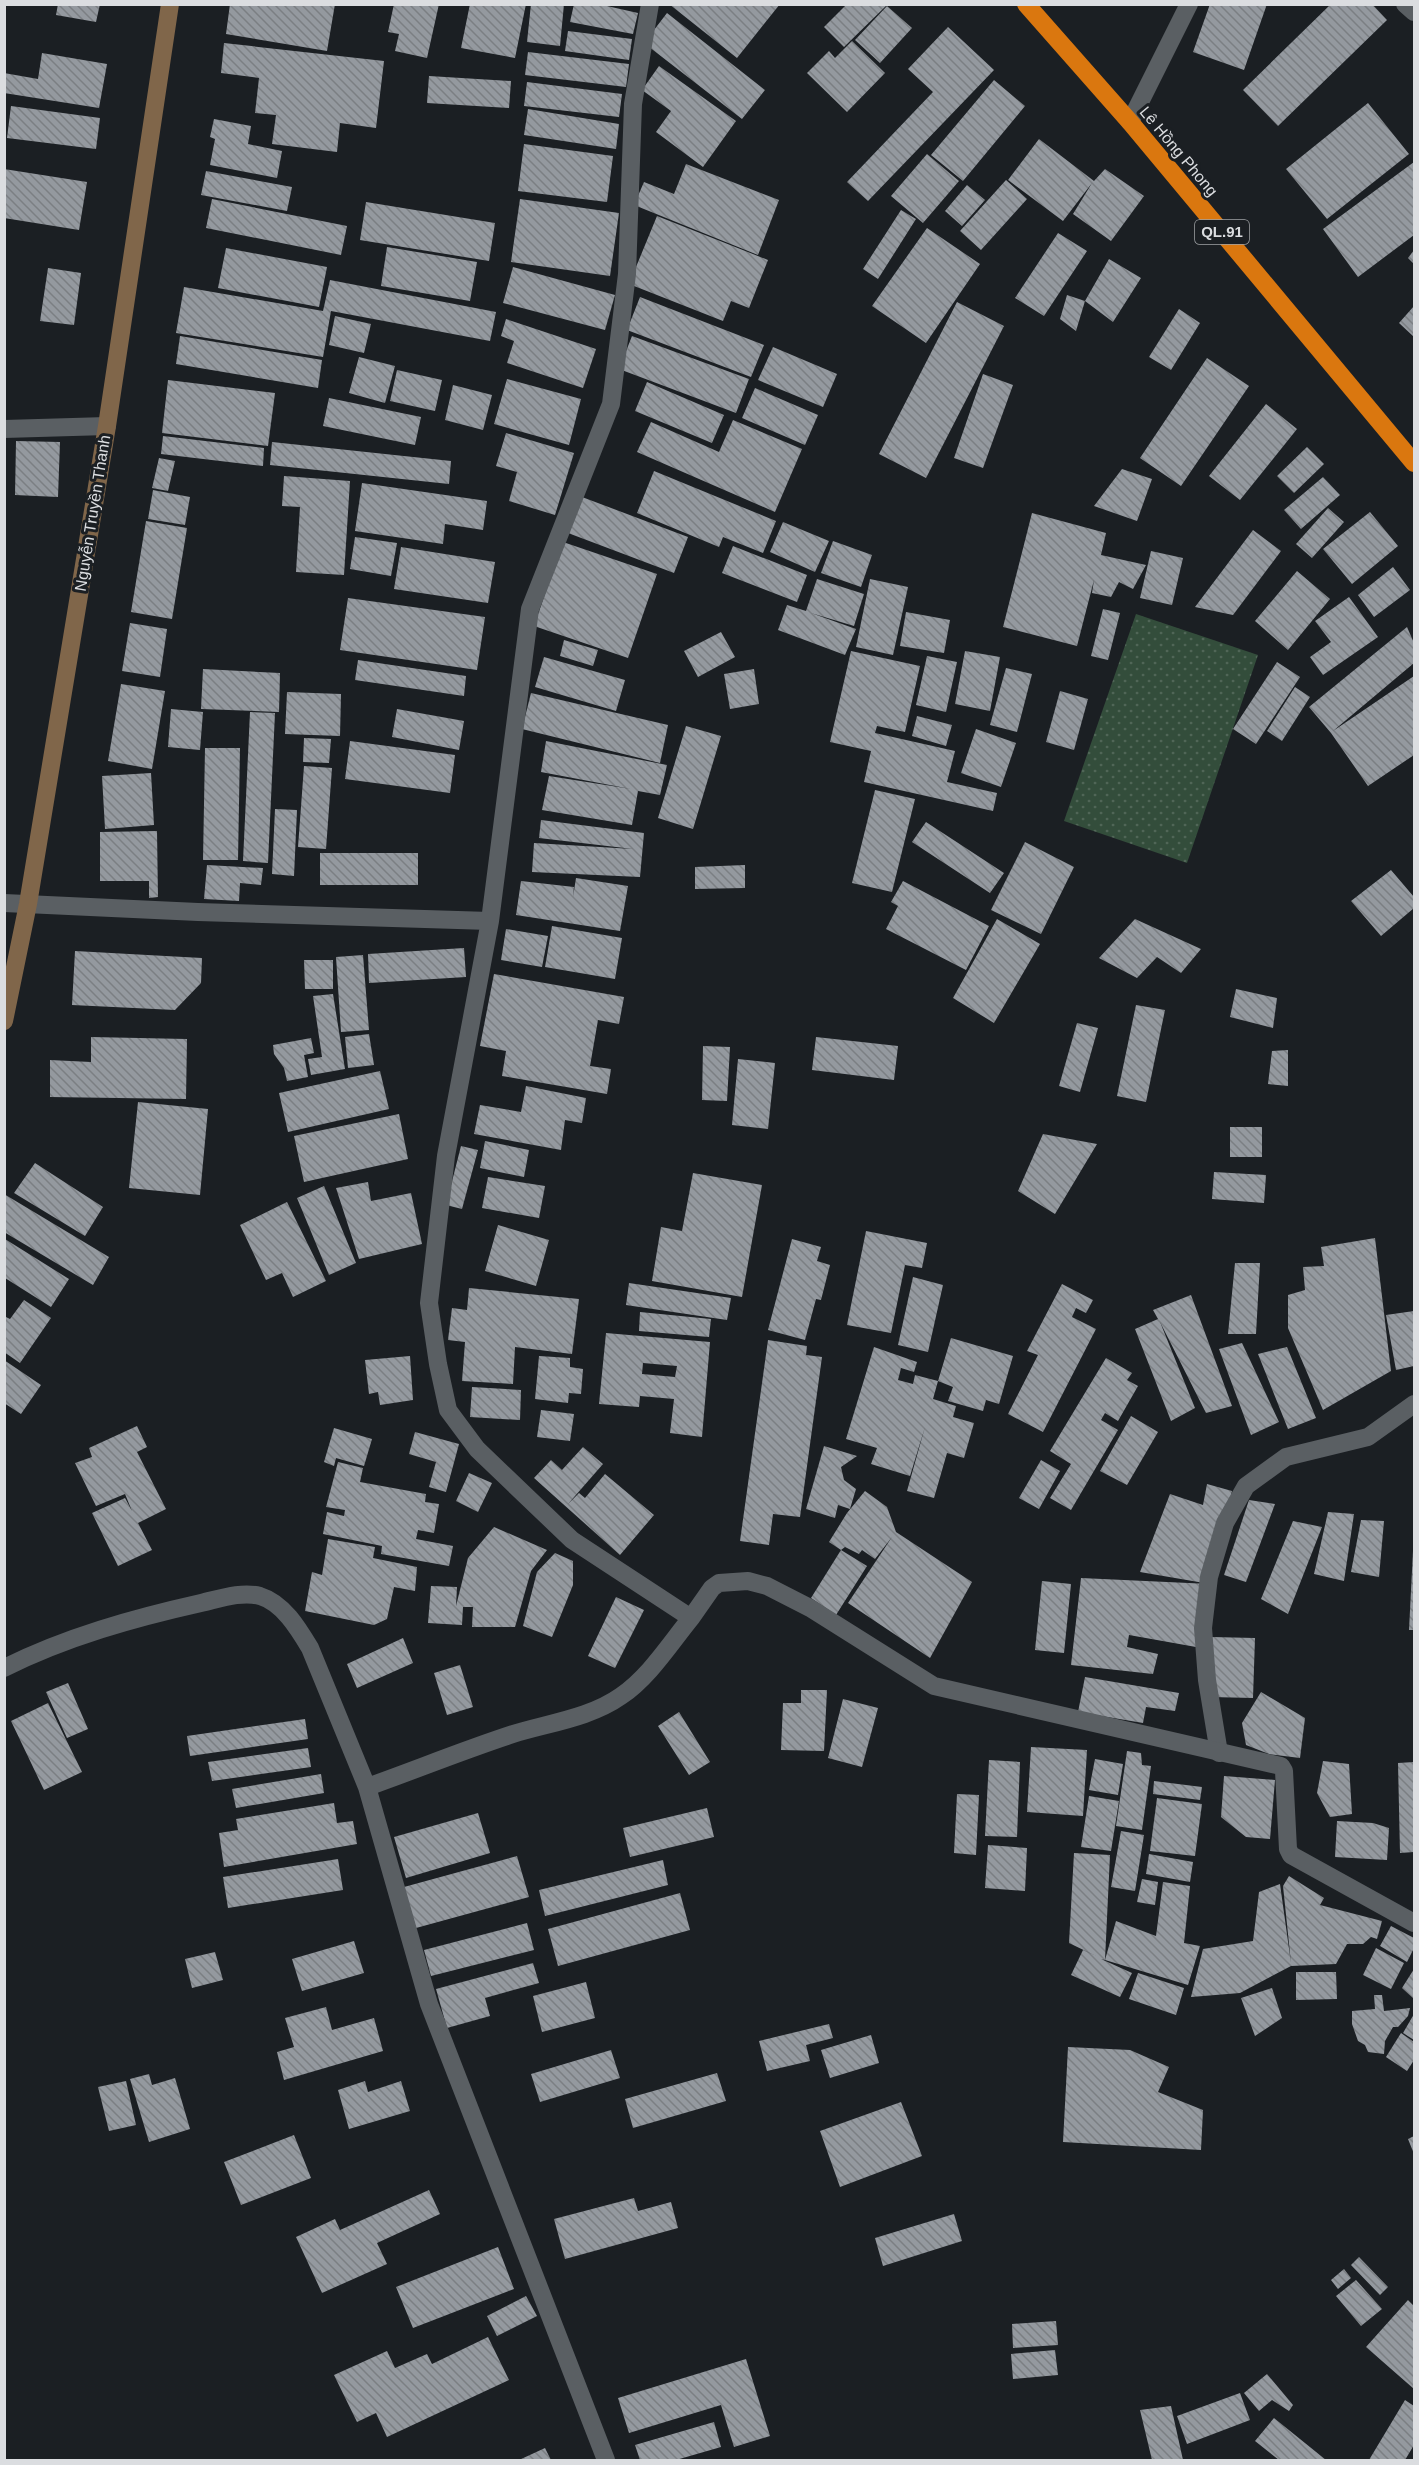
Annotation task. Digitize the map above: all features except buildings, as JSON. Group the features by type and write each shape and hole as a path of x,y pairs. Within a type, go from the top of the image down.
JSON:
{"highway":[{"name":"Lê Hồng Phong","path":"1026,4 1130,122 1414,463"}],"street":[{"name":"Nguyễn Truyền Thanh","path":"4,1020 28,904 107,426 170,4"},
{"path":"650,4 633,104 627,274 611,404 530,609 490,921 446,1156 429,1302 438,1364 448,1410 477,1449 572,1540 691,1618"},
{"path":"1130,122 1189,4"},
{"path":"1405,4 1414,12"},
{"path":"4,429 107,426"},
{"path":"4,903 198,912 490,921"},
{"path":"1220,1753 1207,1680 1203,1628 1209,1577 1225,1523 1246,1486 1286,1457 1368,1437 1414,1404"},
{"path":"367,1787 512,1735 567,1719 620,1697 646,1674 712,1588 719,1583 748,1581 767,1586 810,1608 934,1686 1281,1766 1284,1771 1288,1849 1291,1855 1414,1923"},
{"path":"4,1668 49,1647 148,1615 237,1595 260,1596 278,1606 298,1627 310,1648 367,1787 429,2004 606,2460"}],"green space":[{"path":"1136,614 1258,655 1187,863 1064,821"}]}
